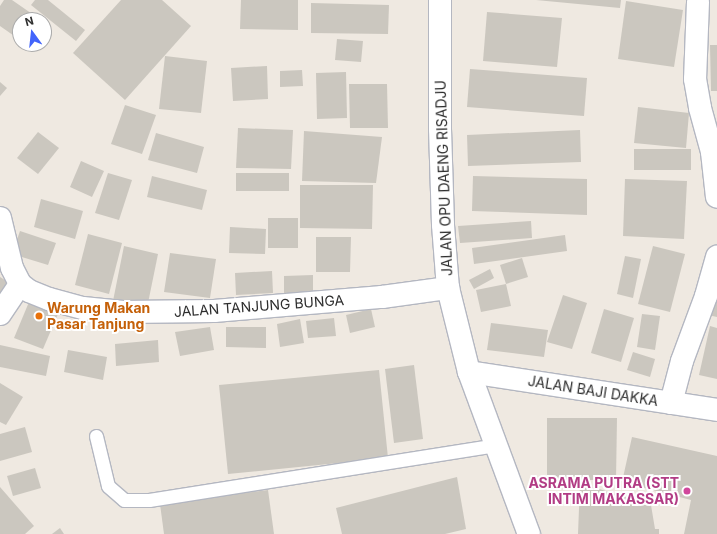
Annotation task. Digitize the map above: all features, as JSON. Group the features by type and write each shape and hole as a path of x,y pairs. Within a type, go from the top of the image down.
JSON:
{"street":[{"name":"JALAN OPU DAENG RISADJU","path":"440,0 440,129 443,225 448,288 469,372 529,534"},
{"path":"698,2 695,79 700,108 712,152 717,197"},
{"path":"0,218 16,276 0,314"},
{"path":"671,403 682,360 706,296 717,257"},
{"name":"JALAN TANJUNG BUNGA","path":"16,276 30,291 84,308 151,312 214,311 382,297 448,288"},
{"name":"JALAN BAJI DAKKA","path":"469,372 717,410"}],"lane":[{"path":"96,436 108,486 124,500 143,500 496,445"}],"building":[{"path":"4,0 12,0 29,12 12,12 12,34 0,26 0,6"},
{"path":"35,0 48,0 85,30 76,41 52,22 52,12 40,12 31,5"},
{"path":"121,0 162,0 191,26 125,100 73,53"},
{"path":"241,0 298,0 298,30 240,29"},
{"path":"536,0 621,0 620,8"},
{"path":"626,1 683,10 674,67 618,59"},
{"path":"311,3 389,5 388,34 311,33"},
{"path":"487,12 562,18 557,67 483,61"},
{"path":"337,39 363,41 361,62 335,60"},
{"path":"710,45 717,45 717,91 711,91"},
{"path":"165,56 207,61 201,113 159,109"},
{"path":"267,66 268,99 233,101 231,68"},
{"path":"470,69 587,78 584,116 467,107"},
{"path":"302,70 303,86 280,87 280,71"},
{"path":"346,72 347,118 317,119 316,73"},
{"path":"0,82 7,88 0,96"},
{"path":"349,84 387,84 388,128 350,128"},
{"path":"125,105 156,115 142,154 111,144"},
{"path":"638,107 689,113 686,148 634,143"},
{"path":"238,128 293,130 291,169 236,168"},
{"path":"580,130 581,162 468,166 467,135"},
{"path":"304,131 382,137 376,183 302,181"},
{"path":"38,132 59,148 38,174 17,158"},
{"path":"156,133 204,147 197,173 148,160"},
{"path":"634,149 691,149 691,170 634,170"},
{"path":"81,161 104,171 92,197 70,187"},
{"path":"108,173 132,180 119,220 95,213"},
{"path":"236,173 289,173 289,191 236,191"},
{"path":"152,176 207,190 202,210 147,197"},
{"path":"473,176 587,179 587,215 472,211"},
{"path":"625,179 687,181 684,239 623,236"},
{"path":"300,185 373,185 372,229 300,228"},
{"path":"41,199 83,211 75,239 34,227"},
{"path":"268,218 298,218 298,248 268,248"},
{"path":"531,221 532,238 460,243 458,226"},
{"path":"230,227 266,229 265,254 229,253"},
{"path":"20,231 56,243 48,265 12,254"},
{"path":"88,234 122,243 109,294 75,285"},
{"path":"565,235 567,251 474,264 472,248"},
{"path":"316,237 351,237 350,272 316,272"},
{"path":"124,246 158,254 147,308 113,301"},
{"path":"653,246 685,254 670,312 638,304"},
{"path":"170,253 216,259 210,298 164,292"},
{"path":"625,256 641,259 633,298 617,294"},
{"path":"522,258 528,277 506,284 500,265"},
{"path":"490,269 494,278 474,289 469,280"},
{"path":"272,271 273,293 236,295 235,273"},
{"path":"313,275 313,295 284,296 284,276"},
{"path":"0,277 16,287 0,313"},
{"path":"506,284 511,306 481,312 476,290"},
{"path":"717,284 717,317 708,315"},
{"path":"563,295 587,303 572,349 547,342"},
{"path":"29,302 58,314 43,349 14,338"},
{"path":"371,309 375,327 350,333 346,315"},
{"path":"604,309 634,318 621,362 591,353"},
{"path":"642,314 660,316 655,350 637,347"},
{"path":"334,318 336,336 308,338 306,321"},
{"path":"300,319 304,343 280,347 277,324"},
{"path":"491,323 548,330 544,357 487,350"},
{"path":"710,326 717,328 717,379 699,375"},
{"path":"210,327 214,350 180,356 175,332"},
{"path":"226,327 266,327 266,348 226,347"},
{"path":"158,340 159,362 116,366 115,344"},
{"path":"0,345 50,356 46,376 0,367"},
{"path":"68,350 107,357 103,380 64,372"},
{"path":"633,352 655,359 650,377 627,370"},
{"path":"414,365 423,439 394,443 385,369"},
{"path":"379,370 388,458 228,474 219,385"},
{"path":"0,383 23,397 6,425 0,422"},
{"path":"547,418 617,418 616,480 547,480"},
{"path":"25,427 32,452 0,461 0,434"},
{"name":"ASRAMA PUTRA (STT INTIM MAKASSAR)","path":"632,437 717,456 717,534 684,534 691,500 622,482"},
{"path":"35,468 41,488 13,496 7,476"},
{"path":"457,477 466,529 445,534 342,534 336,508"},
{"path":"580,483 651,505 655,529 659,529 659,534 578,534"},
{"path":"0,487 34,526 25,534 0,534"},
{"path":"268,490 274,534 164,534 160,504"},
{"path":"60,528 64,534 52,534"}],"place":[{"name":"Warung Makan Pasar Tanjung","path":"39,316"},
{"name":"ASRAMA PUTRA (STT INTIM MAKASSAR)","path":"687,491"}]}
